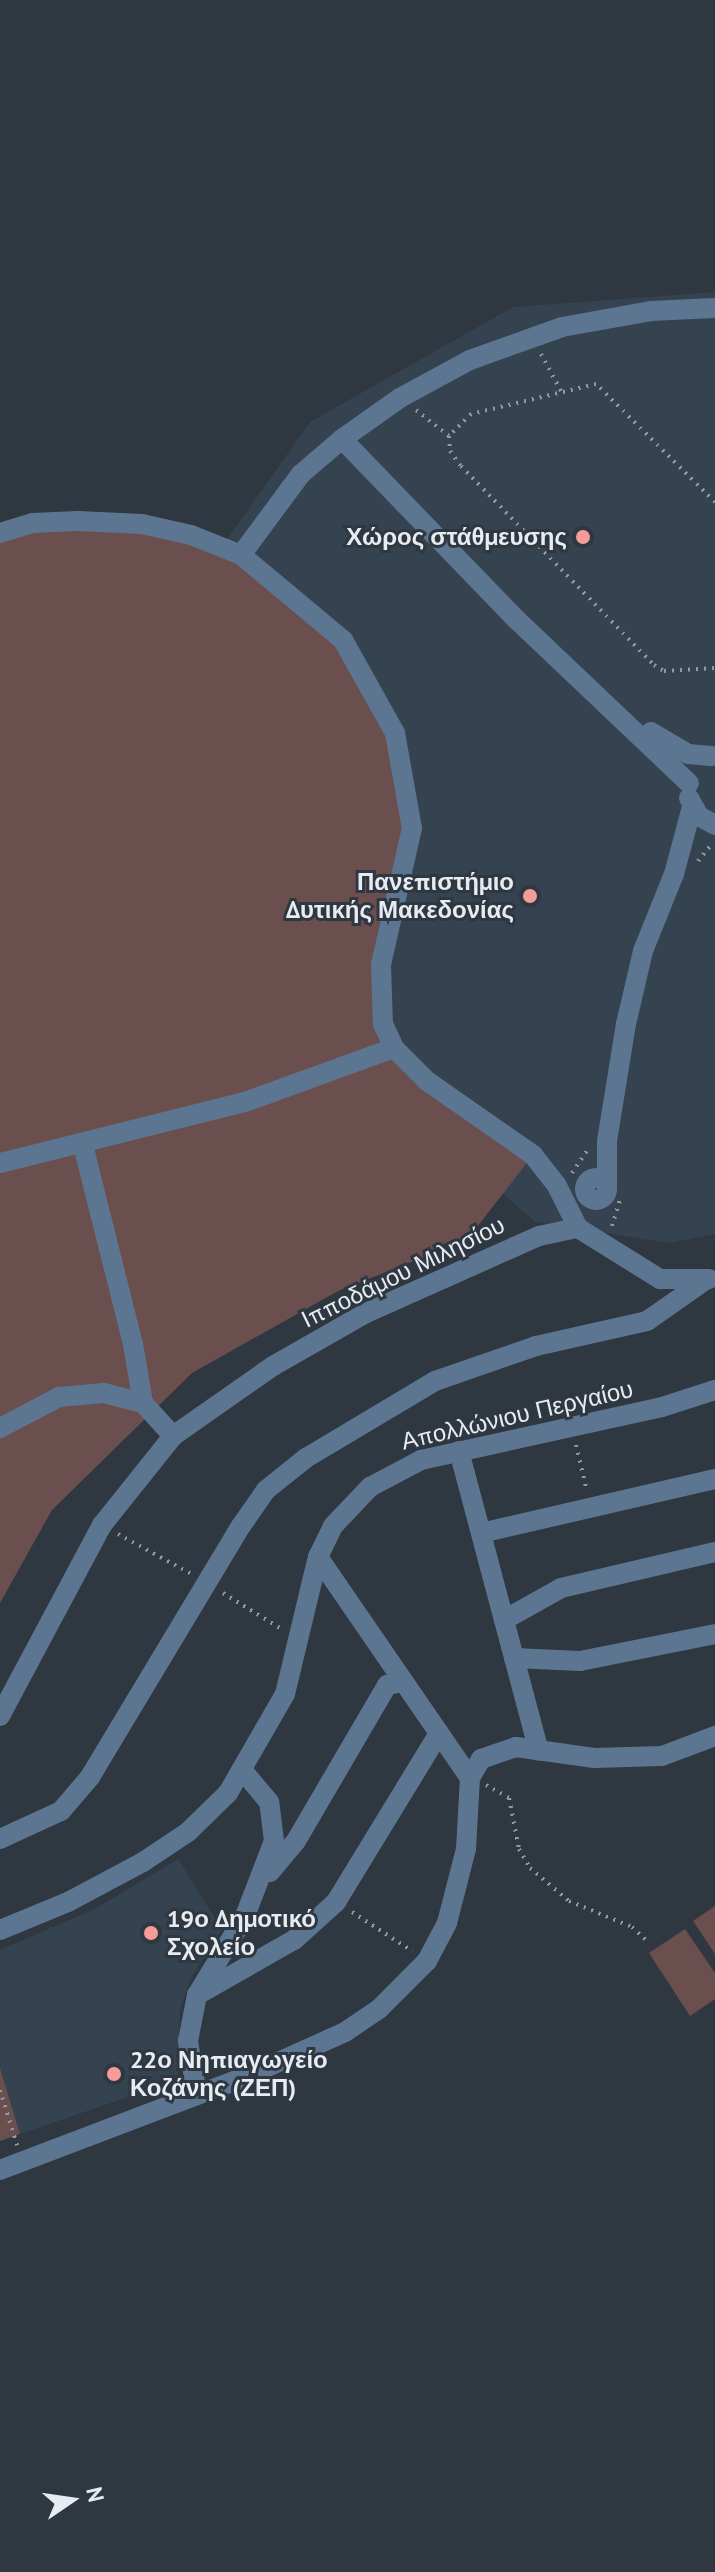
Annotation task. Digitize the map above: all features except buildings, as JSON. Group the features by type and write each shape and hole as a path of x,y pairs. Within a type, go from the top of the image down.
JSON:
{"street":[{"path":"241,555 301,474 342,439 400,398 529,335 651,311 715,308"},
{"path":"342,439 517,620 689,783"},
{"path":"0,533 32,523 110,521 191,535 241,555 343,640 395,733 412,828 381,965 379,998 394,1048 427,1081 533,1155 556,1184 578,1228 604,1240 620,1258 660,1279 711,1278"},
{"path":"622,717 688,754 713,755"},
{"path":"578,1228 601,1188 643,951 674,874 692,807 689,783 693,771 713,755"},
{"path":"674,874 702,837 714,833 692,807"},
{"path":"0,1163 83,1145 245,1102 394,1048"},
{"path":"83,1145 133,1344 143,1403 173,1436"},
{"name":"Ιπποδάμου Μιλησίου","path":"0,1716 102,1525 173,1436 273,1366 366,1313 539,1236 578,1228"},
{"path":"0,1839 61,1811 90,1777 241,1526 266,1490 306,1458 435,1381 536,1346 647,1321 711,1278"},
{"name":"Απολλώνιου Περγαίου","path":"0,1930 68,1902 170,1845 215,1807 244,1772 285,1694 318,1557 333,1526 370,1487 392,1472 459,1451 571,1427 715,1390"},
{"path":"0,1428 59,1397 81,1393 143,1403"},
{"path":"459,1451 539,1751"},
{"path":"481,1533 715,1479"},
{"path":"504,1620 561,1588 715,1552"},
{"path":"318,1557 470,1778"},
{"path":"514,1658 580,1661 715,1634"},
{"path":"197,2095 188,2041 197,1995 262,1881 296,1841 387,1685 403,1682"},
{"path":"197,1995 294,1940 336,1902 439,1733"},
{"path":"0,2170 197,2095 345,2032 379,2009 427,1961 447,1923 466,1849 470,1778 481,1759 497,1751 539,1751 594,1758 662,1756 715,1736"},
{"path":"244,1772 269,1802 275,1823 262,1881"}],"path":[{"path":"529,335 561,391"},
{"path":"449,436 471,414 596,384 715,502"},
{"path":"400,398 449,436 450,451 461,466 654,665 664,671 715,668"},
{"path":"693,866 714,833"},
{"path":"601,1188 619,1213 604,1240"},
{"path":"571,1427 592,1508"},
{"path":"470,1778 509,1798 519,1849 530,1868 569,1901 632,1927 645,1939"},
{"path":"336,1902 427,1961"},
{"path":"0,2090 22,2161"}],"shaded area":[{"name":"Πανεπιστήμιο Δυτικής Μακεδονίας","path":"715,292 715,1234 669,1243 535,1222 322,1032 194,586 310,422 513,307"},
{"path":"32,523 191,535 285,587 372,686 412,828 387,934 394,1048 533,1155 467,1240 338,1291 192,1373 52,1510 0,1603 0,533"},
{"path":"178,1859 222,1929 192,1976 180,2009 178,2080 20,2134 0,2068 0,1950 95,1909"},
{"path":"715,1906 715,1954 693,1921"},
{"path":"685,1929 715,1973 715,1999 690,2016 649,1953"},
{"path":"0,2068 20,2134 0,2141"}],"place":[{"name":"Χώρος στάθμευσης","path":"583,537"},
{"name":"Πανεπιστήμιο Δυτικής Μακεδονίας","path":"530,896"},
{"name":"19ο Δημοτικό Σχολείο","path":"151,1933"},
{"name":"22ο Νηπιαγωγείο Κοζάνης (ΖΕΠ)","path":"114,2074"}]}
